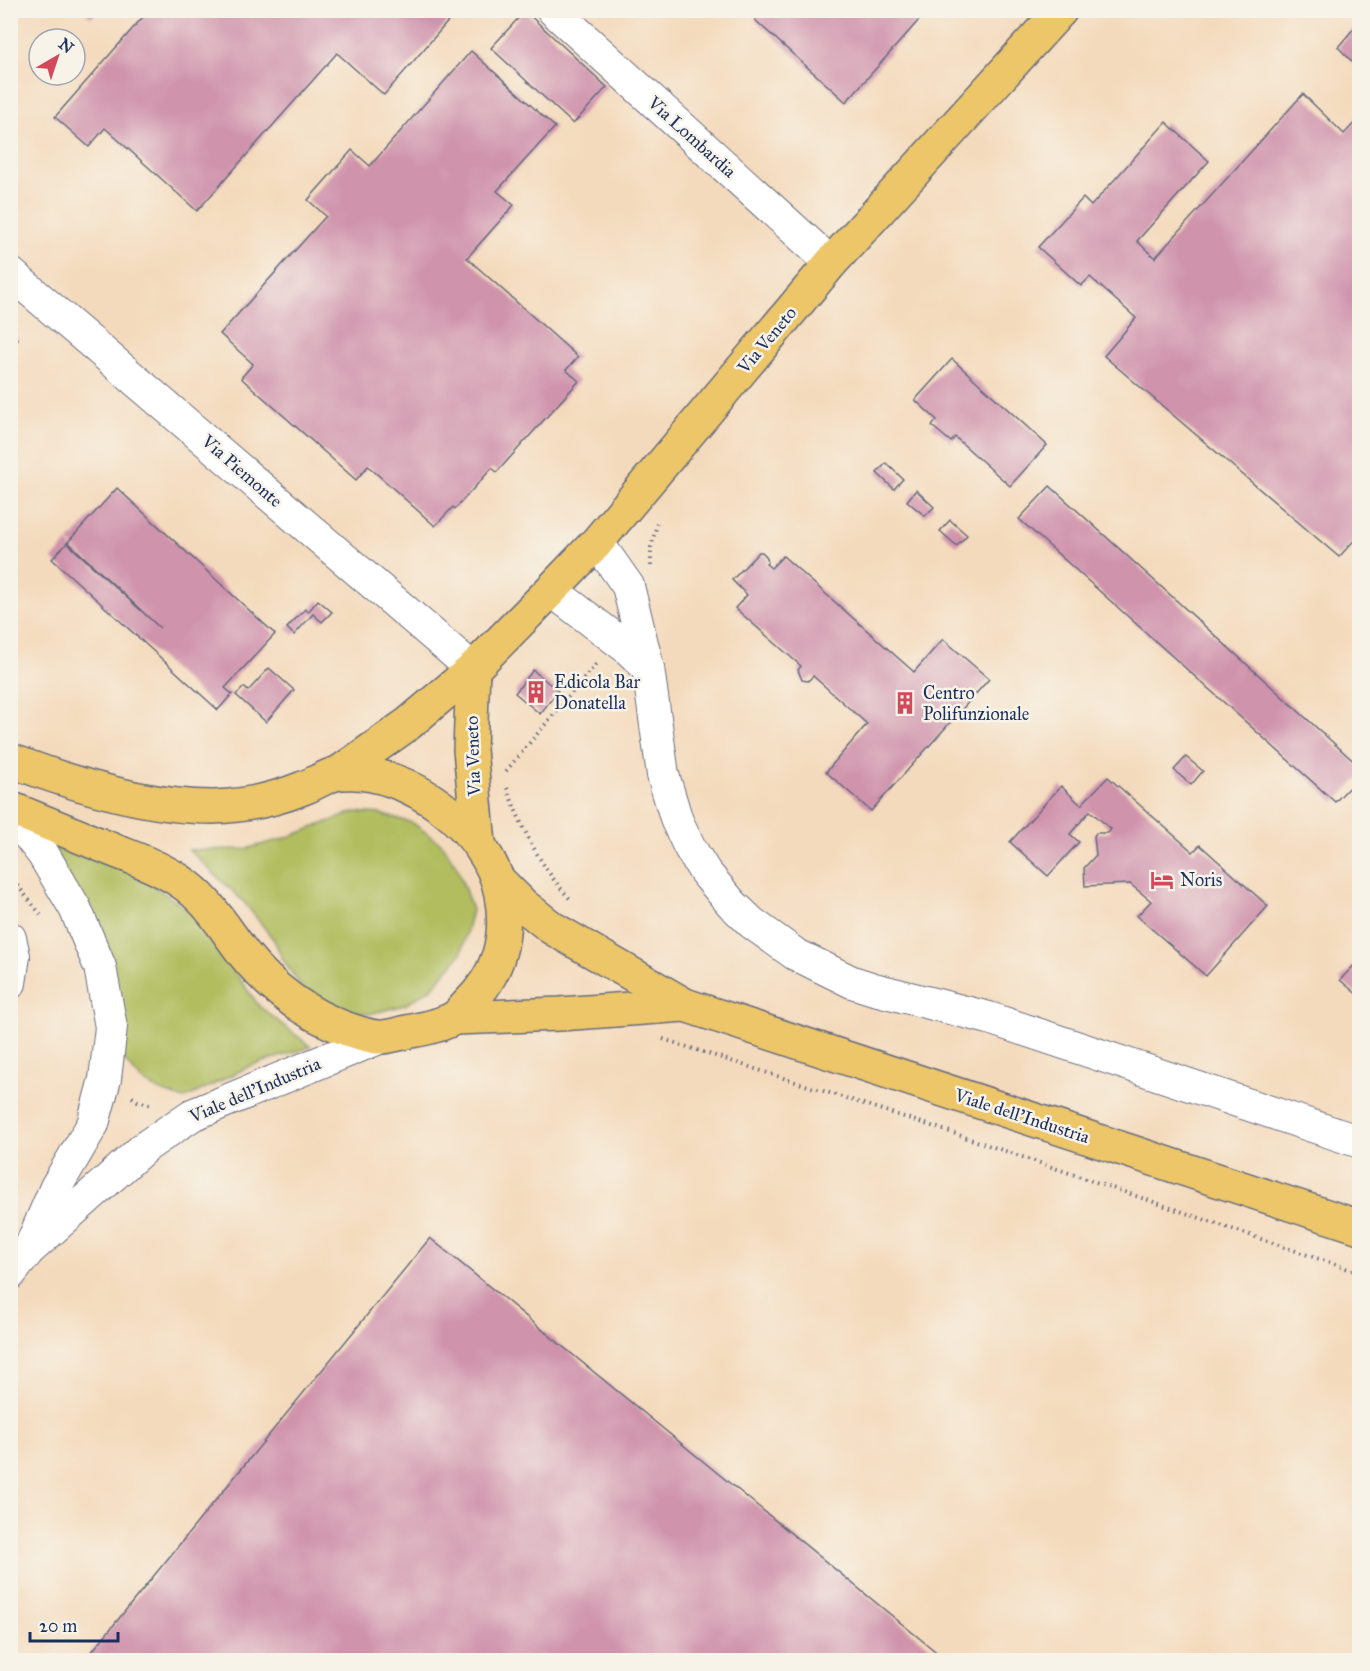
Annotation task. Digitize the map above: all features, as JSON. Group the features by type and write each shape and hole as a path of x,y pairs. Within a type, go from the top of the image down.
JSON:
{"main road":[{"name":"Via Veneto","path":"340,772 408,724 473,669 597,542 831,263 1061,10"},
{"name":"Via Veneto","path":"473,669 470,750 479,843"},
{"name":"Viale dell'Industria","path":"10,760 89,787 150,800 194,806 231,806 270,800 340,772 381,776 413,789 446,810 479,843 489,858 499,881 505,925 500,957 486,984 455,1018"},
{"name":"Viale dell'Industria","path":"10,810 150,865 181,881 210,908 264,977 291,1001 320,1018 379,1038 418,1030 455,1018 560,1014 685,1005"},
{"name":"Viale dell'Industria","path":"499,881 523,905 552,928 685,1005 1359,1227"}],"street":[{"name":"Via Lombardia","path":"553,10 831,263"},
{"name":"Via Piemonte","path":"10,273 473,669"},
{"path":"597,542 628,586 648,668 663,775 673,810 690,848 705,872 732,904 775,941 831,973 874,989 951,1007 1359,1142"},
{"path":"551,590 648,668"},
{"name":"Viale dell'Industria","path":"10,810 43,854 75,908 100,967 111,1027 105,1079 93,1124 17,1253"},
{"path":"10,938 14,956 10,983"},
{"name":"Viale dell'Industria","path":"17,1253 145,1147 192,1115 379,1038"}],"path":[{"path":"651,569 651,548 659,516"},
{"path":"506,777 506,770 616,640"},
{"path":"506,784 532,847 560,889 576,905"},
{"path":"10,876 45,921"},
{"path":"659,1038 947,1131 1359,1273"},
{"path":"105,1079 138,1101 192,1115"}],"green space":[{"path":"354,812 380,814 413,823 443,845 458,869 472,910 461,954 432,988 405,1005 369,1014 328,1007 302,988 283,960 274,940 243,901 189,850 246,849 286,838"},
{"path":"42,833 129,869 193,913 259,1006 311,1047 250,1066 184,1099 161,1091 139,1078 118,1052"}],"building":[{"path":"83,10 97,10 91,18"},
{"path":"149,10 458,10 384,95 337,53 197,211 105,128 89,147 55,117 81,87 87,87 87,81"},
{"path":"763,10 928,10 846,102 755,20"},
{"path":"525,11 607,87 573,124 491,48"},
{"path":"1360,21 1360,70 1338,47"},
{"path":"471,51 555,127 497,191 514,205 467,258 578,357 566,370 579,381 497,472 492,468 455,509 453,507 435,526 368,466 356,480 241,378 253,364 220,334 326,216 308,200 352,150 370,166"},
{"path":"1303,94 1344,134 1360,117 1360,534 1339,557 1104,356 1136,318 1090,277 1081,286 1038,247 1083,198 1091,206 1166,122 1209,161 1137,241 1155,258"},
{"path":"10,333 18,339 10,348"},
{"path":"952,359 1047,445 1010,486 955,437 951,442 932,426 937,420 915,400"},
{"path":"886,463 903,479 894,489 877,473"},
{"path":"1050,486 1360,767 1360,776 1335,802 1019,519"},
{"path":"117,488 275,634 225,688 232,694 218,710 52,559 67,543 160,628 68,542"},
{"path":"916,490 934,507 925,516 907,501"},
{"path":"950,520 967,535 957,546 940,531"},
{"name":"Centro Polifunzionale","path":"759,552 766,556 768,562 766,564 771,568 783,556 914,672 943,639 989,679 871,811 826,772 867,724 813,676 808,681 802,680 798,670 801,666 735,608 747,595 732,580"},
{"path":"318,600 332,612 322,622 313,614 294,635 287,628 305,609 308,612"},
{"path":"269,668 294,690 266,722 236,695 244,687 248,691"},
{"name":"Edicola Bar Donatella","path":"533,670 558,691 540,714 515,693"},
{"path":"1186,757 1203,771 1191,785 1174,770"},
{"name":"Noris","path":"1108,777 1193,852 1200,845 1268,906 1206,976 1137,916 1151,901 1130,884 1085,886 1084,868 1096,855 1094,836 1096,833 1108,833 1111,829 1090,811 1070,834 1079,842 1048,876 1010,842 1061,786 1081,805"},
{"path":"1360,959 1360,997 1340,980"},
{"path":"430,1238 946,1660 85,1660"}],"place":[{"name":"Edicola Bar Donatella","path":"536,692"},
{"name":"Centro Polifunzionale","path":"905,703"},
{"name":"Noris","path":"1162,880"}]}
